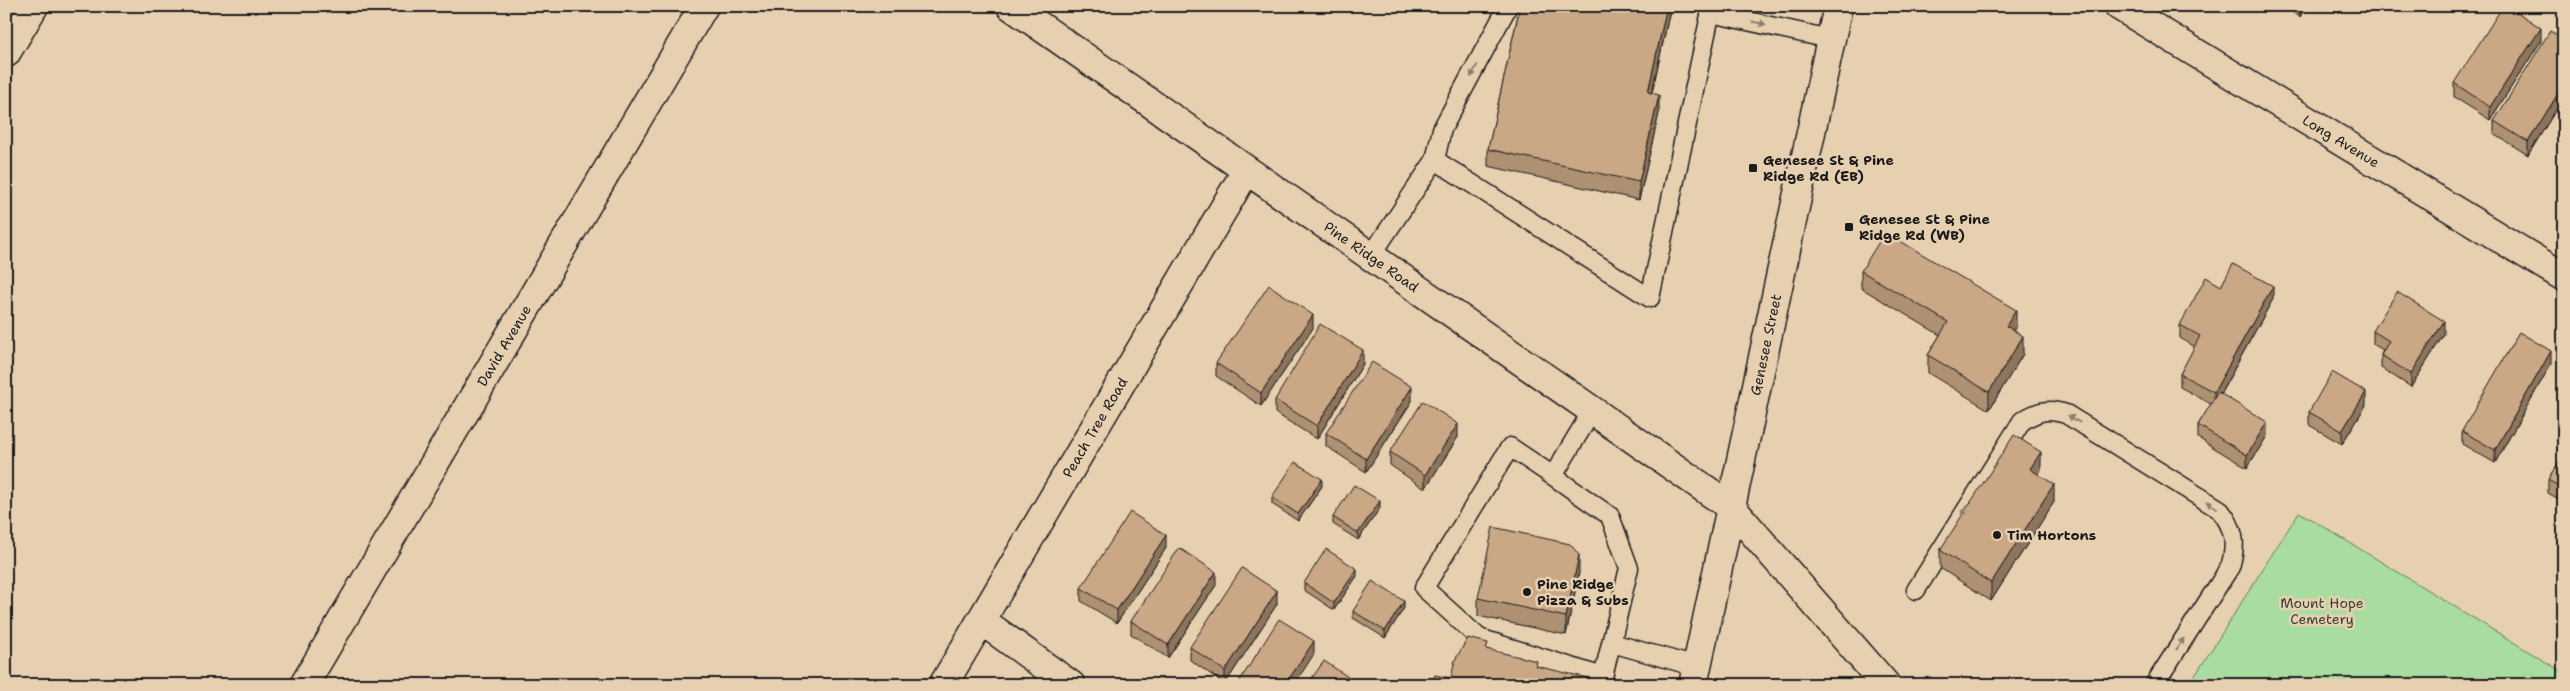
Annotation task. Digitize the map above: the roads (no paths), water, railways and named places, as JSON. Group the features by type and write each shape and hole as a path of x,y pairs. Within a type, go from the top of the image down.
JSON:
{"street":[{"path":"6,53 34,6"},
{"name":"David Avenue","path":"304,685 704,6"},
{"name":"Pine Ridge Road","path":"1011,6 1731,507 1886,685"},
{"name":"Genesee Street","path":"1695,676 1838,6"},
{"name":"Long Avenue","path":"2119,6 2564,276"},
{"name":"Peach Tree Road","path":"944,685 1246,171"},
{"path":"982,621 1071,685"}],"lane":[{"path":"1493,6 1497,28"},
{"path":"1371,256 1435,160 1442,130 1508,6"},
{"path":"1435,160 1650,298 1712,10 1830,39"},
{"path":"1916,590 2022,421 2036,412 2052,410 2066,414 2219,509 2229,521 2234,535 2235,549 2230,567 2154,685"},
{"path":"1553,476 1592,411"},
{"path":"1510,447 1553,476 1610,516 1630,568 1603,677 1479,638 1424,588 1510,447"},
{"path":"1612,643 1695,676"}],"place":[{"name":"Genesee St & Pine Ridge Rd (EB)","path":"1753,168"},
{"name":"Genesee St & Pine Ridge Rd (WB)","path":"1849,227"},
{"name":"Tim Hortons","path":"1997,535"},
{"name":"Pine Ridge Pizza & Subs","path":"1527,592"}],"park label":[{"name":"Mount Hope Cemetery","path":"2322,612"}]}
